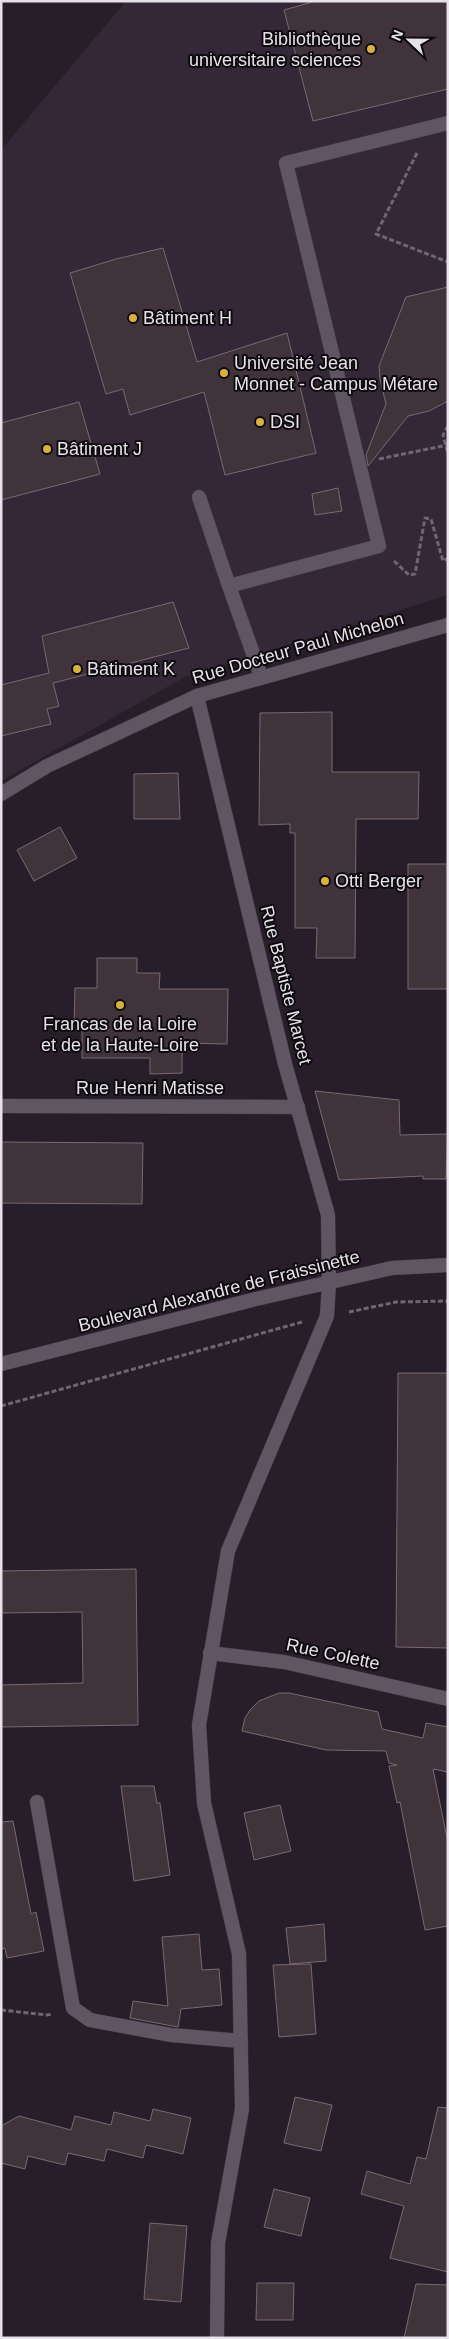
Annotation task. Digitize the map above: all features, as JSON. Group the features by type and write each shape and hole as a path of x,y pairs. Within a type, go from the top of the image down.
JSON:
{"street":[{"path":"229,586 379,546 286,163 448,123"},
{"path":"199,497 261,676"},
{"name":"Rue Docteur Paul Michelon","path":"1,794 47,766 197,696 261,676 448,624"},
{"name":"Rue Baptiste Marcet","path":"197,696 285,1064 328,1214 329,1282 327,1316 228,1551 199,1725 204,1803 239,1954 242,2109 218,2243 217,2338"},
{"name":"Rue Henri Matisse","path":"1,1106 298,1107"},
{"name":"Boulevard Alexandre de Fraissinette","path":"1,1364 256,1299 392,1268 448,1265"},
{"name":"Rue Colette","path":"210,1653 284,1662 448,1699"},
{"path":"37,1802 73,2008 90,2020 171,2035 241,2041"}],"path":[{"path":"430,128 376,234 448,262"},
{"path":"448,426 442,436 448,454"},
{"path":"358,464 446,445"},
{"path":"379,546 409,575 415,574 425,518 432,519 443,560 448,558"},
{"path":"1,1406 263,1332 327,1316 396,1302 448,1302"},
{"path":"1,2010 47,2015 73,2008"}],"shaded area":[{"name":"Université Jean Monnet - Campus Métare","path":"126,1 448,1 448,595 185,677 1,781 1,150"}],"building":[{"name":"Bibliothèque universitaire sciences","path":"316,1 448,1 448,89 313,121 284,10"},
{"path":"163,248 197,362 287,333 316,453 225,475 204,392 130,415 123,389 106,394 70,273 116,259"},
{"path":"448,287 448,401 429,411 408,416 368,466 366,455 386,404 379,366 406,297"},
{"name":"Bâtiment J","path":"79,402 100,474 1,500 1,423"},
{"path":"338,488 342,511 315,515 312,494"},
{"name":"Bâtiment K","path":"173,602 189,648 53,683 59,706 47,709 51,724 1,736 1,685 49,673 42,636"},
{"name":"Otti Berger","path":"332,712 332,772 419,772 418,819 356,819 355,958 316,958 317,928 295,928 295,833 290,833 290,824 259,825 260,713"},
{"path":"178,773 180,819 134,819 134,774"},
{"path":"60,827 77,858 34,881 17,850"},
{"path":"408,864 448,864 448,989 408,989"},
{"path":"97,958 137,958 137,973 160,973 159,989 228,989 227,1044 182,1043 182,1073 150,1074 150,1058 82,1058 82,1027 74,1027 75,988 97,988"},
{"path":"315,1091 399,1100 400,1135 448,1134 446,1179 423,1179 423,1176 339,1180"},
{"path":"1,1142 143,1143 142,1204 1,1203"},
{"path":"398,1373 448,1373 448,1648 396,1647"},
{"path":"136,1569 138,1725 1,1727 1,1685 83,1683 82,1612 1,1613 1,1571"},
{"path":"279,1693 289,1693 378,1712 382,1729 423,1738 426,1723 448,1727 448,1772 433,1769 448,1843 448,1926 425,1930 400,1802 397,1803 389,1766 397,1765 389,1763 386,1751 326,1750 242,1731 245,1718 250,1710 259,1701"},
{"path":"121,1786 154,1786 157,1803 160,1803 170,1875 134,1881"},
{"path":"280,1805 291,1851 254,1860 244,1813"},
{"path":"13,1821 31,1914 36,1912 44,1951 7,1958 5,1948 1,1949 1,1822"},
{"path":"324,1924 326,1961 290,1964 286,1928"},
{"path":"199,1934 202,1970 219,1969 222,2005 181,2009 178,2027 130,2018 133,2001 168,2006 162,1937"},
{"path":"311,1964 316,2034 279,2037 273,1965"},
{"path":"295,2097 332,2105 321,2151 284,2143"},
{"path":"438,2107 448,2108 448,2272 390,2258 404,2206 361,2194 367,2171 410,2184 417,2157 426,2159"},
{"path":"153,2109 191,2118 183,2154 146,2145 143,2158 107,2149 104,2161 68,2153 65,2165 28,2156 25,2169 1,2163 1,2126 19,2116 71,2130 75,2116 111,2125 114,2112 150,2121"},
{"path":"274,2189 310,2198 301,2236 264,2227"},
{"path":"150,2223 187,2226 181,2302 144,2299"},
{"path":"257,2283 294,2283 293,2320 256,2320"},
{"path":"416,2284 448,2285 448,2338 404,2338"}],"place":[{"name":"Bibliothèque universitaire sciences","path":"371,49"},
{"name":"Bâtiment H","path":"133,318"},
{"name":"Université Jean Monnet - Campus Métare","path":"224,373"},
{"name":"DSI","path":"260,422"},
{"name":"Bâtiment J","path":"47,449"},
{"name":"Bâtiment K","path":"77,669"},
{"name":"Otti Berger","path":"325,881"},
{"name":"Francas de la Loire et de la Haute-Loire","path":"120,1005"}]}
